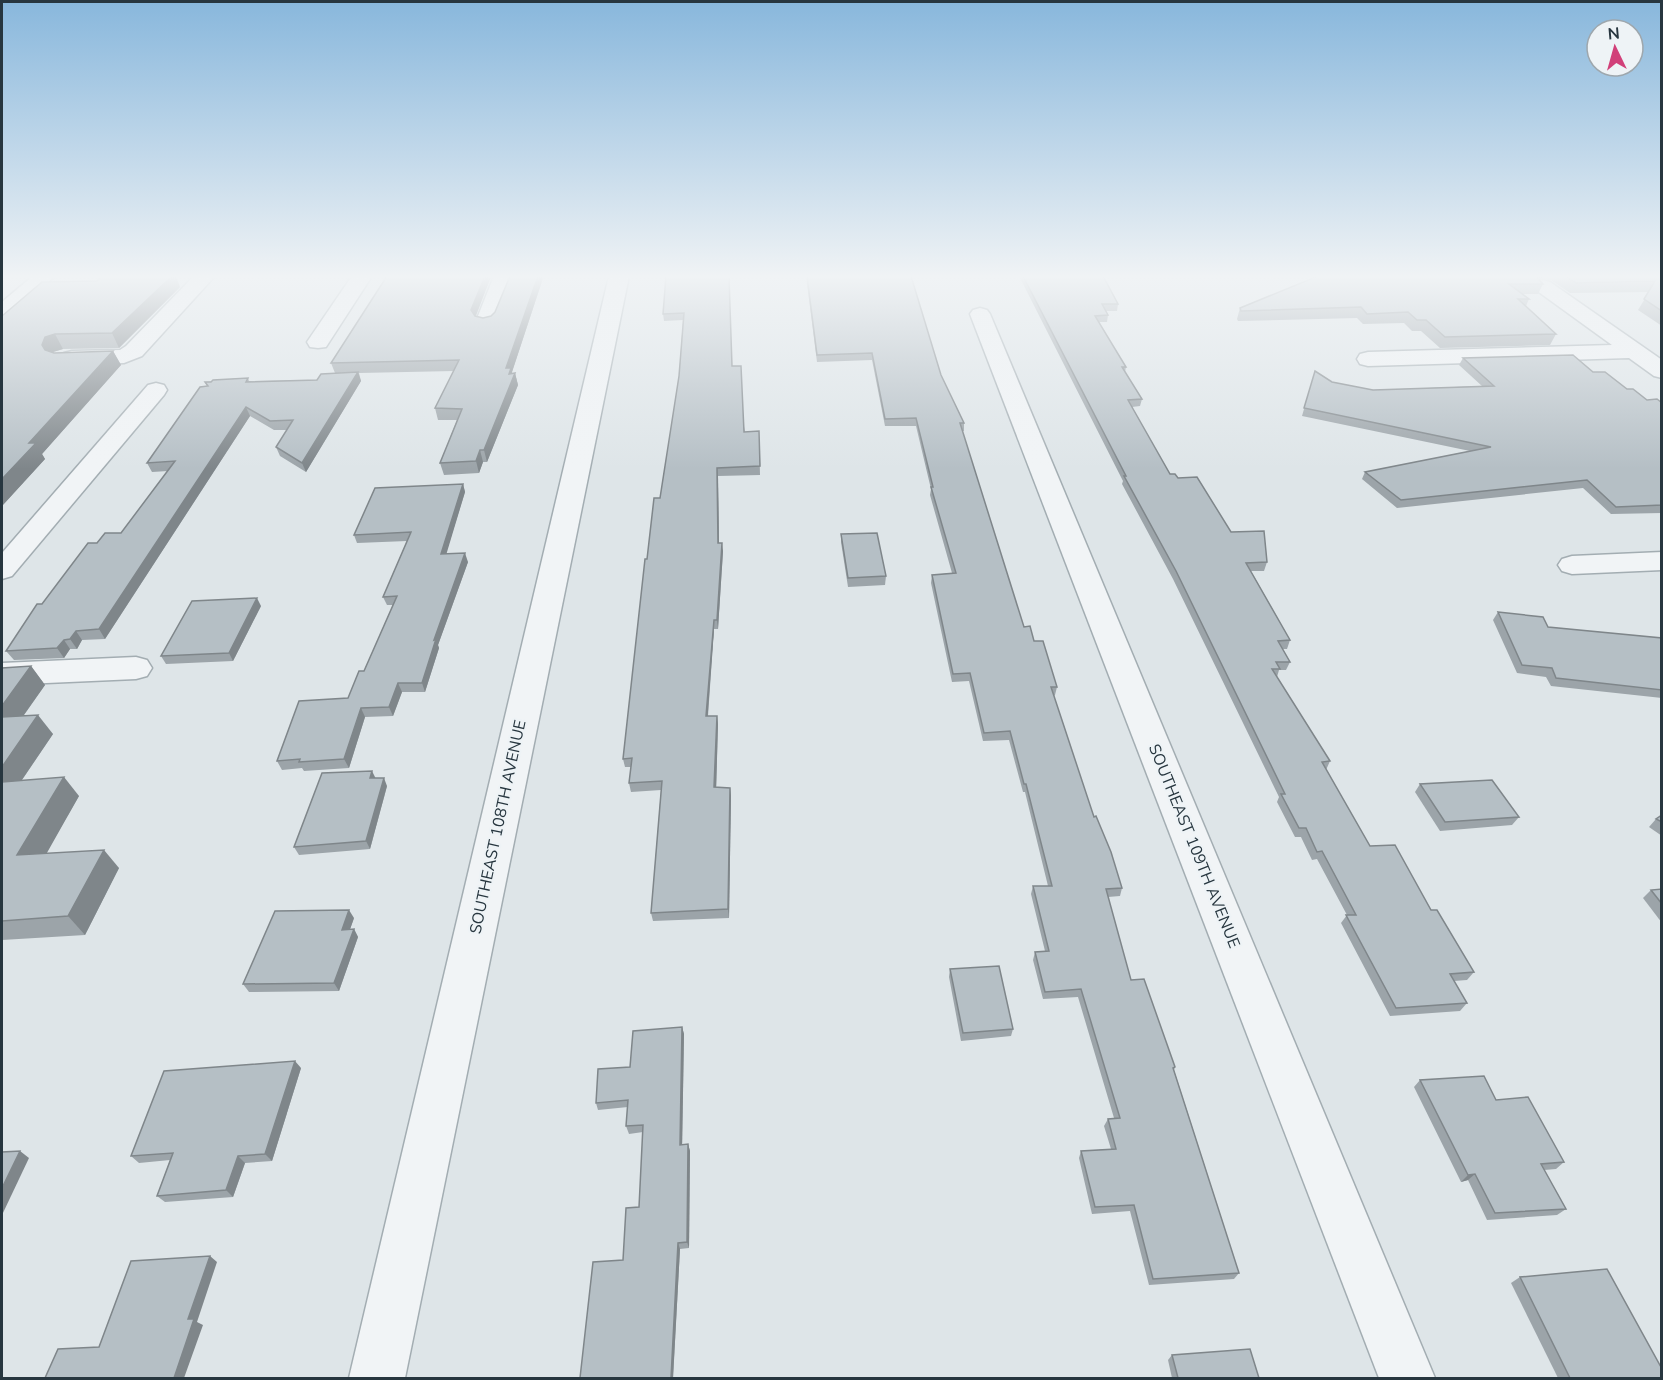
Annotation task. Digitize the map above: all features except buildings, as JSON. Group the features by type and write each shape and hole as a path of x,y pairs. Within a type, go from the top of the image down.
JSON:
{"street":[{"path":"63,358 124,356 134,351 144,340"},
{"name":"SOUTHEAST 108TH AVENUE","path":"377,1378 605,340"},
{"name":"SOUTHEAST 109TH AVENUE","path":"991,340 1407,1378"},
{"path":"1618,340 1662,371"},
{"path":"1368,359 1633,351"},
{"path":"2,570 156,390"},
{"path":"1572,566 1662,561"},
{"path":"2,674 136,668"}]}
